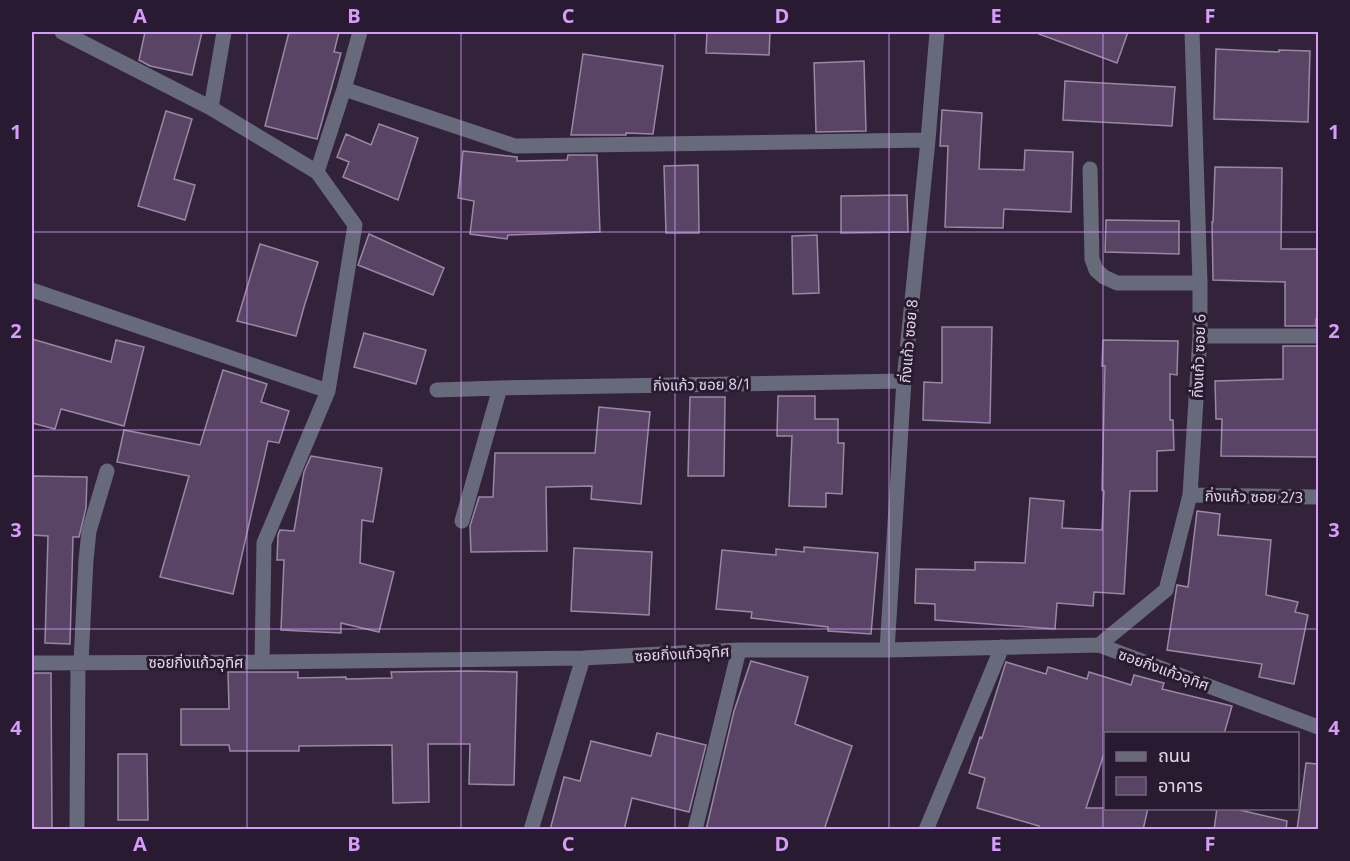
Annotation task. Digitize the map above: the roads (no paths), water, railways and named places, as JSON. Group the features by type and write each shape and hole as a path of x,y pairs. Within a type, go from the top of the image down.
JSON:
{"street":[{"path":"62,32 211,108 317,172 355,225 328,391 264,543 262,662"},
{"path":"211,108 224,32"},
{"path":"317,172 360,32"},
{"name":"กิ่งแก้ว ซอย 8","path":"887,650 904,381 928,140 936,32"},
{"name":"กิ่งแก้ว ซอย 6","path":"1099,645 1166,590 1190,495 1200,336 1192,32"},
{"path":"344,89 514,146 928,140"},
{"path":"1090,170 1092,259 1096,270 1117,283 1200,283"},
{"path":"32,290 328,391"},
{"path":"1200,336 1318,336"},
{"name":"กิ่งแก้ว ซอย 8/1","path":"437,390 904,381"},
{"path":"462,521 501,388"},
{"path":"77,830 80,662 86,561 89,531 107,471"},
{"name":"กิ่งแก้ว ซอย 2/3","path":"1190,495 1318,497"},
{"name":"ซอยกิ่งแก้วอุทิศ","path":"32,663 583,658 739,650 887,650 1099,645 1318,727"},
{"path":"926,830 1002,647"},
{"path":"695,830 739,650"},
{"path":"531,830 583,658"}]}
